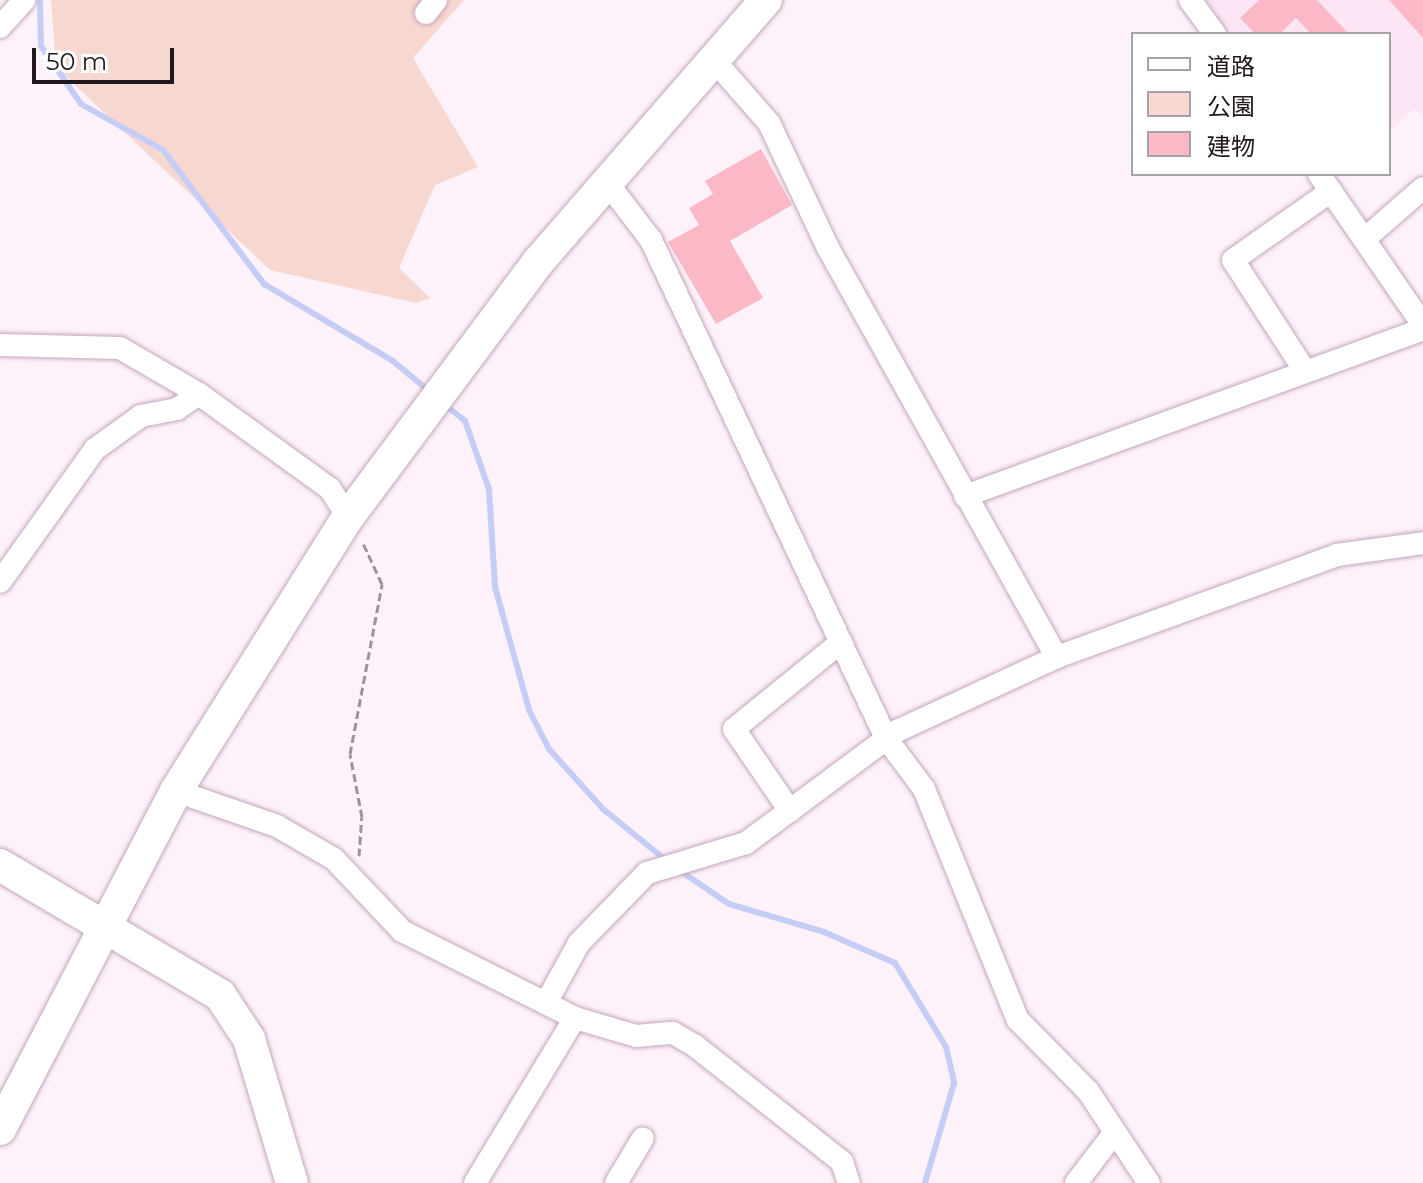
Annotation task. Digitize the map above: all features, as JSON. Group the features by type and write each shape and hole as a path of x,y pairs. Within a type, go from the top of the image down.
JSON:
{"street":[{"path":"0,27 24,0"},
{"path":"2,1120 101,923 176,791 348,517 605,180 766,0"},
{"path":"1190,0 1214,32"},
{"path":"713,59 769,123 828,248 1057,657"},
{"path":"605,180 651,240 886,738 924,789 1018,1020 1088,1091 1149,1183"},
{"path":"965,496 1305,371 1423,327 1367,237 1325,182 1233,260 1305,371"},
{"path":"1367,237 1423,188"},
{"path":"0,345 120,348 199,394 330,489 348,517"},
{"path":"0,582 95,449 141,416 177,409 199,394"},
{"path":"546,1003 579,943 647,873 746,843 886,738 1057,657 1337,555 1423,543"},
{"path":"790,811 734,729 841,642"},
{"path":"176,791 277,826 357,879 402,931 575,1018 636,1036 673,1033 694,1045 842,1162 849,1183"},
{"path":"0,865 101,923 228,1005 249,1039 292,1183"},
{"path":"475,1183 575,1018"},
{"path":"1076,1183 1115,1132"},
{"path":"616,1183 643,1138"}],"path":[{"path":"348,517 382,584 350,754 362,817 357,879"}],"shaded area":[{"path":"1200,0 1423,0 1423,116 1413,109 1391,129 1391,32 1224,32"}],"green space":[{"path":"51,0 464,0 413,58 478,167 435,185 399,268 430,298 416,303 270,270 56,67"}],"building":[{"path":"1259,0 1317,0 1347,32 1309,32 1296,18 1282,32 1253,32 1240,18"},
{"path":"1389,0 1423,0 1423,38"},
{"path":"761,149 792,205 730,241 763,298 716,324 668,242 699,225 689,208 713,194 705,181"}],"waterway":[{"path":"40,0 41,46 81,104 163,150 264,284 393,361 429,391"},
{"path":"443,403 465,421 489,489 495,587 529,710 549,749 603,809 667,861"},
{"path":"679,870 729,904 824,932 895,963 946,1047 954,1083 925,1183"}]}
